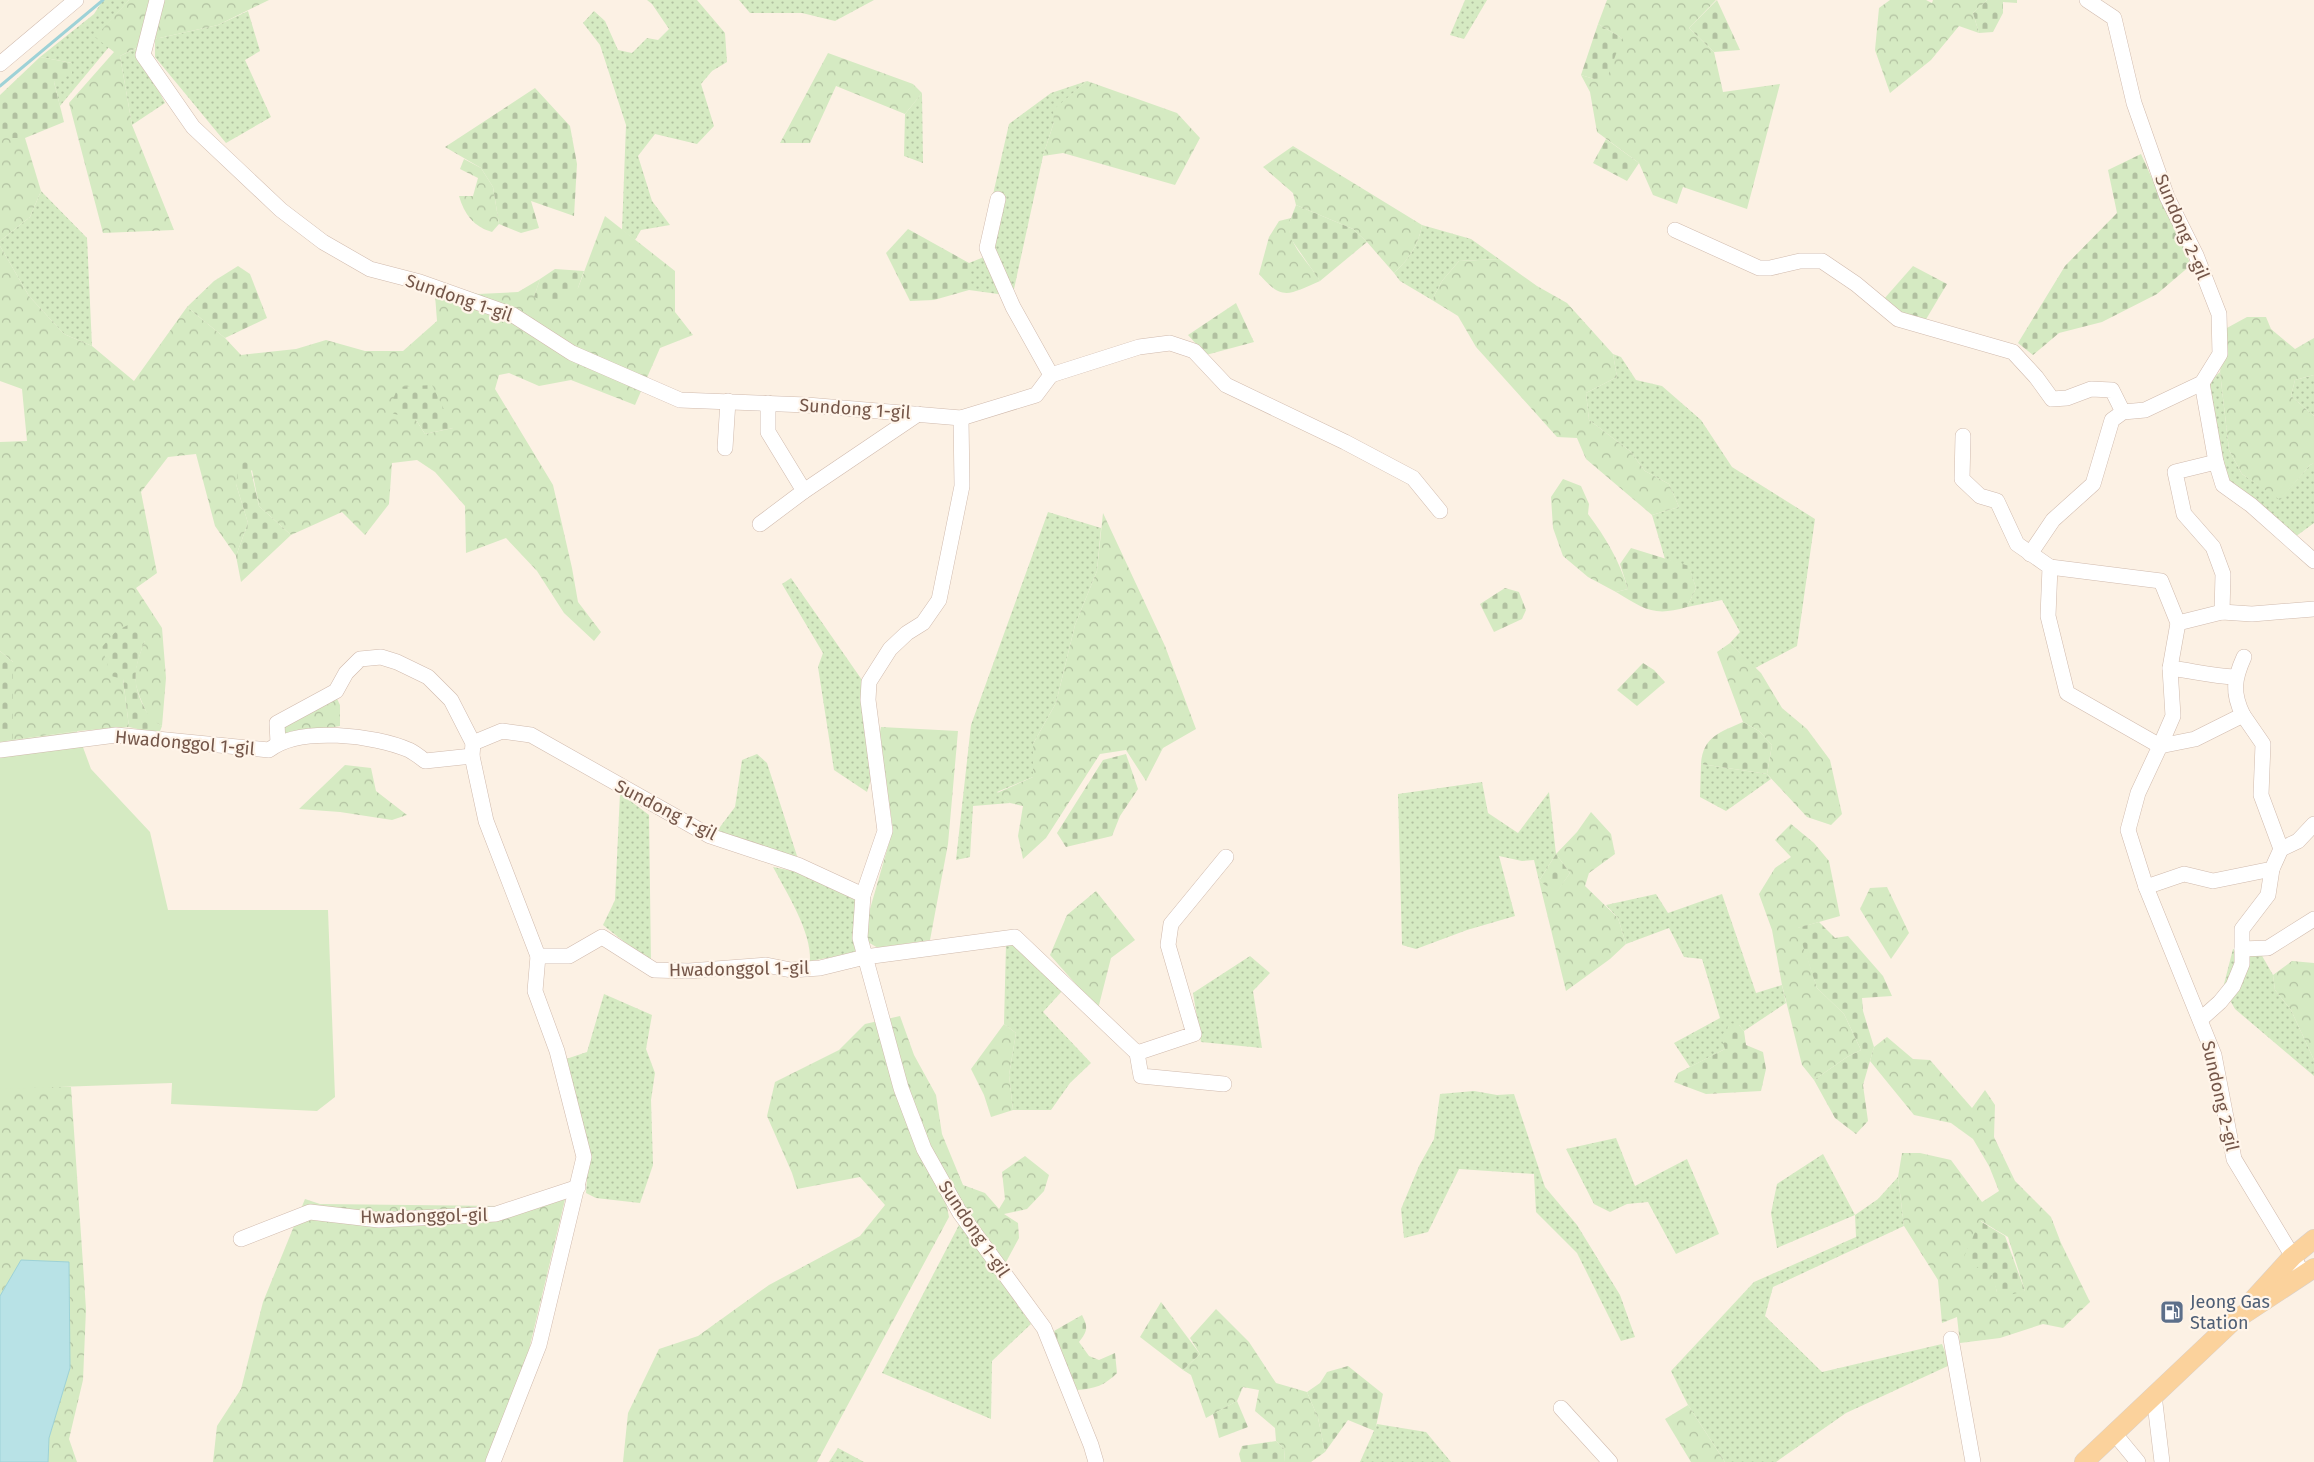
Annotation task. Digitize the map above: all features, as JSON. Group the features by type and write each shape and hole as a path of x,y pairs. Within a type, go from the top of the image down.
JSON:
{"main road":[{"path":"2084,1462 2232,1322 2292,1257 2314,1240"},
{"path":"2232,1322 2309,1272"}],"street":[{"path":"0,64 76,0"},
{"name":"Sundong 1-gil","path":"157,0 143,55 193,127 281,210 323,242 370,269 420,282 513,315 572,353 680,400 768,403 961,418 1036,395 1052,375"},
{"name":"Sundong 2-gil","path":"2087,0 2114,18 2134,103 2167,197 2196,255 2219,314 2220,354 2202,383"},
{"path":"998,199 987,248 1012,307 1052,375 1139,347 1170,343 1194,351 1226,384 1345,442 1413,478 1440,511"},
{"path":"1675,230 1760,268 1800,262 1822,262 1856,284 1898,320 2013,352 2036,377 2052,399 2067,398 2091,389 2112,390 2123,412"},
{"path":"2030,554 2053,520 2093,484 2112,420 2123,412 2144,410 2202,383 2222,485 2251,505 2314,561"},
{"path":"725,448 728,402"},
{"path":"768,403 768,432 804,491"},
{"path":"760,524 804,491 918,414"},
{"name":"Sundong 1-gil","path":"961,418 962,486 939,600 924,623 908,633 890,649 869,682 868,700 885,831 863,895 860,938 901,1088 924,1149 960,1214 1044,1328 1096,1462"},
{"path":"1963,436 1962,479 1980,496 1997,501 2017,544 2050,567 2161,581 2178,623 2222,612 2252,614 2314,609"},
{"path":"2216,462 2175,472 2184,514 2213,547 2223,574 2222,612"},
{"path":"2050,567 2048,616 2067,693 2160,746 2195,739 2243,715"},
{"name":"Sundong 2-gil","path":"2178,623 2170,668 2173,716 2138,793 2128,830 2146,888 2201,1019 2214,1055 2234,1159 2292,1257 2309,1272"},
{"name":"Hwadonggol 1-gil","path":"278,743 277,722 336,691 346,673 360,659 381,657 397,662 428,677 451,700 472,750 486,821 538,956 569,956 602,937 654,970 690,971 766,965 791,970 820,968 865,957"},
{"path":"2244,657 2235,677 2237,702 2243,715 2263,744 2261,795 2281,849 2298,841 2314,824"},
{"path":"2170,668 2200,672 2207,676 2235,677"},
{"name":"Sundong 1-gil","path":"472,750 502,731 531,735 710,836 798,865 863,895"},
{"name":"Hwadonggol 1-gil","path":"0,750 116,735 269,750 278,743 321,734 351,736 410,750 425,761 472,750"},
{"name":"Sundong 2-gil","path":"2201,1019 2220,1002 2233,986 2242,964 2242,929 2268,895 2272,869 2281,849"},
{"path":"1137,1053 1194,1034 1168,945 1171,924 1226,857"},
{"path":"2146,888 2184,874 2213,881 2272,869"},
{"path":"2242,949 2268,948 2314,919"},
{"path":"865,957 1015,937 1137,1053 1141,1076 1224,1084"},
{"path":"493,1462 539,1345 584,1157 557,1051 535,991 538,956"},
{"name":"Hwadonggol-gil","path":"241,1239 310,1212 379,1220 496,1214 578,1187"},
{"path":"1951,1339 1973,1462"},
{"path":"2154,1395 2162,1462"},
{"path":"1562,1408 1610,1462"},
{"path":"2114,1433 2138,1462"}],"green space":[{"path":"103,0 129,0 96,37 109,47 60,106 54,82 72,63 40,57 94,14"},
{"path":"129,0 269,0 218,25 155,39 120,56 132,125 174,230 103,233 69,103 114,52 95,37"},
{"path":"647,0 697,0 725,33 727,62 712,71 701,84 714,126 697,144 655,134 638,156 652,201 670,225 641,230 635,240 622,230 626,125 600,45 583,23 594,11 605,21 618,50 632,53 647,38 658,40 669,29 652,4"},
{"path":"739,0 874,0 835,21 802,13 750,13"},
{"path":"1465,0 1487,0 1464,39 1450,35"},
{"path":"1607,0 1716,0 1689,28 1714,52 1723,92 1780,84 1747,209 1683,187 1677,204 1653,195 1639,163 1597,132 1590,92 1581,75 1594,79 1622,38 1598,24"},
{"path":"1717,0 1740,50 1714,52 1689,28"},
{"path":"1890,0 1926,0 1932,3 1933,0 1987,0 1973,13 1979,33 1959,26 1931,60 1890,93 1875,50 1879,8"},
{"path":"1987,0 2017,0 2017,3 2003,2 2003,13 1993,32 1979,33 1973,13"},
{"path":"248,11 260,51 245,60 271,117 226,143 155,57 155,39 218,25"},
{"path":"1598,24 1622,38 1607,78 1594,79 1581,75"},
{"path":"137,48 165,103 132,125 120,56"},
{"path":"828,53 913,84 922,93 905,114 836,86 810,143 780,143"},
{"path":"40,57 72,63 72,74 54,82 64,122 25,138 0,138 0,95"},
{"path":"1087,81 1054,110 1054,122 1043,156 1014,289 998,294 969,290 969,263 984,257 994,190 1009,124 1051,93"},
{"path":"1087,81 1177,113 1200,138 1175,185 1063,153 1043,156 1054,122 1053,110"},
{"path":"535,88 570,126 577,164 574,216 531,201 539,228 521,233 499,224 493,187 481,168 445,147"},
{"path":"922,93 923,163 904,156 905,114"},
{"path":"0,138 25,138 41,191 30,217 0,241"},
{"path":"1606,139 1639,163 1627,181 1593,163"},
{"path":"1293,146 1422,225 1412,252 1394,273 1353,229 1296,205 1293,193 1263,167"},
{"path":"2141,154 2191,265 2157,294 2102,322 2059,333 2033,355 2018,343 2065,266 2117,213 2108,170"},
{"path":"464,159 481,168 493,187 499,224 492,232 475,223 461,203 459,196 473,196 478,178 460,169"},
{"path":"41,191 87,238 92,346 64,334 29,296 0,246 0,241 30,217"},
{"path":"1296,205 1353,229 1367,242 1320,281 1291,239 1288,226"},
{"path":"605,216 675,271 675,312 693,335 660,348 635,405 571,380 539,386 509,373 499,375 495,389 553,485 578,602 601,632 594,641 564,613 537,571 506,538 466,553 465,506 435,472 417,460 392,463 389,504 365,535 342,512 291,535 259,506 252,470 236,484 248,523 236,556 215,526 196,454 168,457 141,492 157,573 136,588 162,628 166,678 162,726 150,720 137,689 137,664 145,640 123,679 129,727 77,731 13,740 13,662 0,651 0,442 27,441 22,389 0,381 0,246 29,296 64,334 92,346 134,381 187,307 225,338 241,355 296,349 326,340 365,351 403,351 437,321 435,295 439,283 478,294 518,292 540,279 534,297 578,288","holes":["416,420 453,428 425,434"]},
{"path":"1291,218 1289,226 1290,235 1298,251 1320,281 1287,293 1274,289 1259,274 1269,237 1279,221"},
{"path":"1422,225 1471,239 1499,259 1459,261 1442,281 1432,300 1400,281 1394,273 1412,252"},
{"path":"908,229 969,263 969,290 934,300 910,301 886,253"},
{"path":"1499,259 1537,286 1567,303 1613,354 1617,377 1586,393 1589,420 1630,451 1645,471 1669,484 1679,507 1652,515 1586,459 1577,438 1557,437 1476,347 1458,316 1432,300 1442,281 1459,261"},
{"path":"238,266 250,274 267,318 225,338 187,307 214,281"},
{"path":"1913,266 1947,284 1925,321 1906,316 1884,299"},
{"path":"555,269 584,271 578,288 558,306 534,297 540,279"},
{"path":"1236,303 1254,342 1206,355 1188,335"},
{"path":"2247,317 2266,317 2271,329 2295,349 2314,338 2314,375 2295,380 2291,396 2314,416 2314,463 2310,465 2280,500 2242,474 2229,450 2220,372 2225,329"},
{"path":"1613,354 1621,357 1636,380 1662,386 1701,420 1732,467 1815,519 1797,646 1755,668 1730,643 1740,632 1722,600 1687,607 1696,588 1689,567 1665,559 1652,515 1679,507 1669,484 1645,471 1630,451 1589,420 1586,393 1617,377"},
{"path":"2220,372 2229,450 2242,474 2280,499 2310,465 2314,463 2314,523 2295,537 2222,476 2209,382"},
{"path":"2314,375 2314,416 2291,396 2295,380"},
{"path":"432,385 453,428 425,434 416,420 388,412 398,387"},
{"path":"240,459 249,462 259,506 291,535 241,582 236,556 248,523 236,484"},
{"path":"1563,479 1581,486 1589,504 1588,514 1611,550 1628,589 1616,592 1588,577 1563,556 1553,528 1551,497"},
{"path":"1048,512 1101,528 1097,571 1075,625 1056,703 1033,744 1033,777 997,792 1010,803 973,806 970,857 956,860 971,725"},
{"path":"1103,513 1165,646 1196,729 1163,748 1146,781 1126,750 1100,754 1046,838 1023,859 1018,836 1023,806 1010,803 997,793 1033,777 1033,744 1056,703 1075,625 1097,571"},
{"path":"1631,548 1689,566 1696,588 1687,607 1666,611 1650,610 1616,592 1628,589 1620,564"},
{"path":"791,578 862,680 871,779 867,792 834,770 818,667 823,653 782,584"},
{"path":"1505,588 1519,592 1526,610 1522,619 1494,632 1480,604"},
{"path":"130,624 145,640 137,664 137,686 142,703 148,714 155,722 162,726 159,734 129,727 123,679 111,676 102,647 116,631"},
{"path":"1730,643 1761,673 1782,708 1807,729 1830,760 1842,814 1831,825 1807,817 1767,774 1772,745 1759,731 1743,722 1717,652"},
{"path":"0,651 13,662 13,740 0,742"},
{"path":"1643,663 1654,670 1665,682 1637,706 1617,690"},
{"path":"332,688 340,705 340,726 281,736 284,712"},
{"path":"1743,722 1759,731 1772,745 1767,774 1701,764 1705,747 1714,736"},
{"path":"881,727 958,731 948,844 930,940 878,948 868,942 868,916 893,829 879,736"},
{"path":"77,731 91,769 150,832 168,910 328,910 335,1097 317,1111 171,1104 172,1083 0,1089 0,742"},
{"path":"757,754 767,763 798,859 717,831 735,807 742,760"},
{"path":"1126,754 1138,789 1120,816 1112,836 1066,847 1057,833 1103,760"},
{"path":"1701,764 1767,774 1771,779 1726,811 1700,797"},
{"path":"345,765 371,768 376,791 407,815 392,820 340,812 299,809"},
{"path":"1482,782 1488,813 1518,833 1549,792 1556,854 1539,881 1534,860 1522,861 1499,856 1515,916 1467,930 1416,949 1402,945 1398,794"},
{"path":"620,793 649,815 651,963 603,925 615,900"},
{"path":"1591,812 1611,834 1615,854 1589,873 1585,886 1618,918 1626,944 1610,959 1566,991 1539,881 1557,891 1570,873 1556,854 1577,832"},
{"path":"1791,824 1814,843 1829,861 1840,916 1798,928 1817,988 1844,1014 1861,1050 1847,1057 1814,1080 1802,1065 1782,985 1772,930 1759,894 1775,868 1791,857 1775,840"},
{"path":"1556,854 1570,873 1557,892 1539,881"},
{"path":"773,867 798,872 857,899 855,953 810,961 810,950 803,925"},
{"path":"1887,887 1909,933 1891,959 1860,909 1870,888"},
{"path":"1096,891 1135,940 1111,958 1098,1009 1050,955 1067,915"},
{"path":"1656,894 1668,913 1722,894 1756,993 1782,985 1786,1003 1744,1031 1739,1025 1725,1049 1690,1067 1674,1043 1720,1018 1702,959 1684,957 1669,928 1626,944 1618,918 1606,905"},
{"path":"1819,922 1835,938 1848,936 1883,976 1892,996 1862,998 1863,1011 1874,1047 1863,1085 1868,1121 1856,1134 1835,1118 1814,1080 1847,1057 1861,1050 1844,1014 1817,988 1797,928"},
{"path":"1013,942 1063,990 1043,1012 1091,1063 1070,1083 1051,1110 1013,1110 1009,1075 1016,1033 1004,1024 1006,944"},
{"path":"2233,949 2261,954 2273,975 2275,990 2291,1010 2314,1060 2314,1076 2235,1009 2223,988"},
{"path":"1250,956 1270,973 1253,991 1262,1048 1201,1042 1193,993"},
{"path":"2292,961 2314,963 2314,1060 2291,1010 2275,990 2273,975"},
{"path":"604,994 652,1015 646,1049 655,1073 651,1100 653,1165 640,1203 596,1198 586,1193 589,1149 566,1059 587,1052"},
{"path":"900,1016 914,1055 936,1095 942,1134 963,1185 985,1193 999,1209 1005,1199 1002,1172 1025,1156 1049,1175 1044,1191 1027,1209 1004,1214 1018,1223 1019,1238 1005,1264 945,1198 949,1217 817,1462 623,1462 628,1413 659,1349 698,1336 769,1285 860,1236 885,1205 860,1177 797,1189 767,1116 775,1082 839,1050 865,1024"},
{"path":"1730,1023 1739,1025 1744,1031 1746,1045 1763,1052 1766,1069 1761,1091 1706,1094 1674,1082 1678,1073 1725,1049 1721,1037"},
{"path":"1004,1024 1016,1033 1009,1075 1013,1110 991,1117 984,1095 971,1069"},
{"path":"1887,1037 1913,1059 1930,1060 1972,1108 1985,1090 1995,1105 1994,1137 2015,1181 2051,1217 2061,1243 2090,1302 2063,1328 2043,1324 2000,1338 1960,1343 1957,1317 1942,1323 1938,1280 1904,1226 1898,1177 1902,1153 1920,1153 1951,1160 1982,1202 1999,1191 1989,1166 1973,1139 1951,1123 1914,1115 1870,1061 1874,1047","holes":["1981,1221 2008,1237 2025,1291 1997,1292"]},
{"path":"0,1086 71,1087 86,1309 83,1380 69,1439 77,1462 0,1462"},
{"path":"1474,1091 1497,1095 1514,1094 1545,1187 1577,1225 1620,1295 1635,1337 1621,1341 1577,1253 1536,1212 1534,1174 1459,1169 1428,1232 1404,1238 1401,1209 1419,1166 1434,1139 1440,1094"},
{"path":"1616,1138 1635,1186 1687,1159 1719,1234 1676,1254 1648,1202 1627,1204 1610,1212 1594,1204 1566,1149"},
{"path":"1823,1154 1855,1215 1777,1248 1771,1213 1777,1184"},
{"path":"1898,1177 1904,1226 1773,1287 1765,1316 1822,1372 1942,1344 1950,1365 1846,1413 1776,1462 1725,1462 1688,1405 1671,1371 1754,1282 1856,1237 1855,1215 1878,1199"},
{"path":"569,1183 527,1358 487,1462 213,1462 217,1426 241,1389 263,1302 305,1199 320,1204 501,1206"},
{"path":"1980,1221 2005,1236 2025,1291 2005,1296 1997,1292 1992,1275 1963,1259"},
{"path":"960,1223 1031,1324 992,1361 991,1419 882,1373"},
{"path":"1161,1302 1200,1354 1183,1370 1140,1337"},
{"path":"1216,1309 1249,1342 1276,1383 1307,1392 1318,1418 1325,1452 1311,1462 1285,1462 1284,1449 1276,1441 1275,1428 1255,1411 1259,1390 1243,1387 1237,1401 1206,1418 1191,1375 1183,1370 1200,1354 1190,1338"},
{"path":"1082,1315 1086,1329 1079,1342 1089,1356 1099,1360 1115,1353 1117,1373 1099,1386 1077,1390 1054,1331"},
{"path":"1348,1366 1383,1394 1375,1431 1348,1420 1325,1452 1318,1418 1307,1392 1320,1383 1327,1372"},
{"path":"1237,1401 1248,1427 1219,1438 1213,1414"},
{"path":"1688,1405 1725,1462 1691,1462 1665,1419"},
{"path":"1377,1424 1426,1432 1451,1462 1360,1462"},
{"path":"1276,1441 1284,1449 1285,1462 1241,1462 1239,1454 1242,1446"},
{"path":"838,1448 864,1462 829,1462"}],"water":[{"path":"21,1260 69,1262 70,1368 49,1438 48,1462 0,1462 0,1296"}],"waterway":[{"path":"0,86 103,0"}],"place":[{"name":"Jeong Gas Station","path":"2172,1312"}]}
